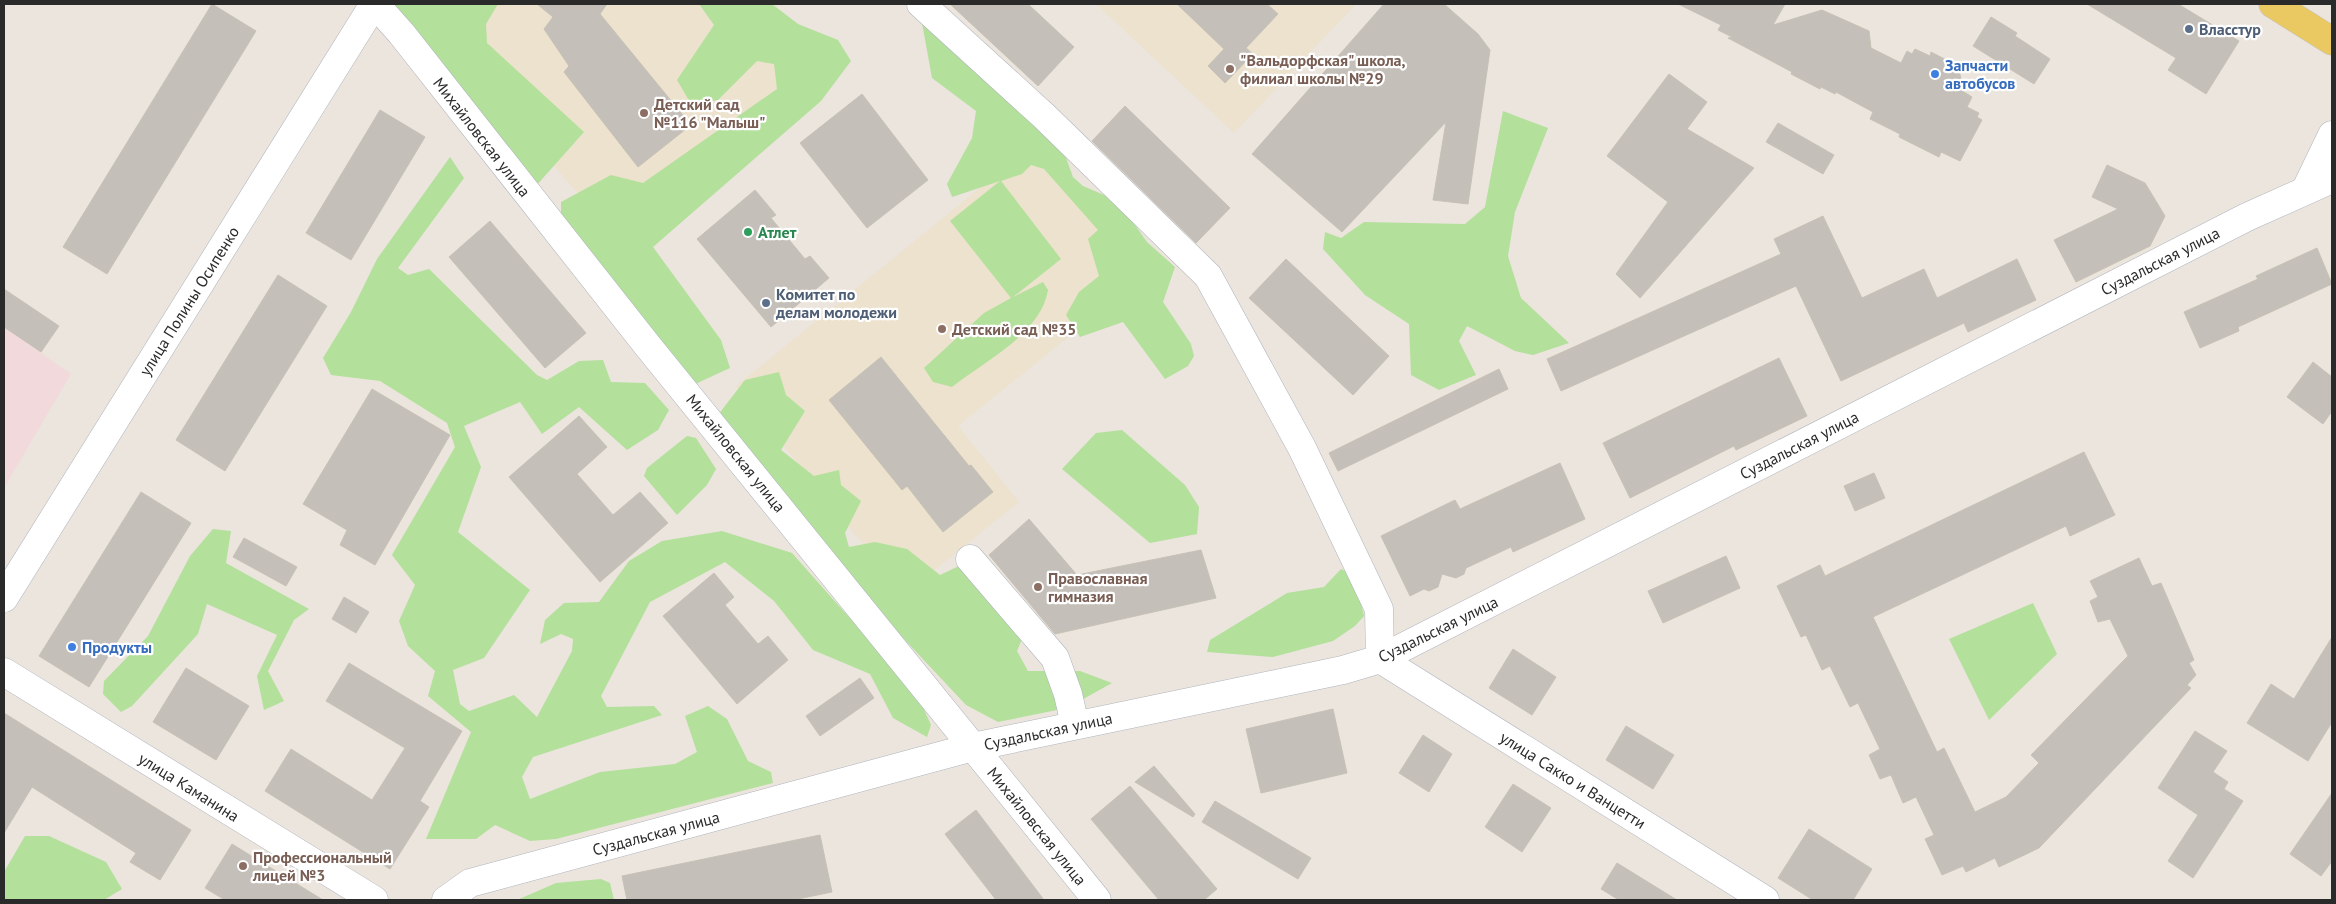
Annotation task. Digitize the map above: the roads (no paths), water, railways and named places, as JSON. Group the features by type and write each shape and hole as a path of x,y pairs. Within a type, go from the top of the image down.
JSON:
{"main road":[{"path":"2273,4 2332,41"}],"street":[{"name":"улица Полины Осипенко","path":"4,598 374,4"},
{"name":"Михайловская улица","path":"374,4 401,33 648,345 1097,900"},
{"path":"921,4 1044,116 1208,276 1302,448 1380,609 1380,659"},
{"path":"2306,189 2332,135"},
{"name":"Суздальская улица","path":"446,900 470,883 973,747 1343,670 1380,659 1971,356 2306,189 2332,179"},
{"path":"970,559 1055,658 1068,694 1075,726"},
{"name":"улица Сакко и Ванцетти","path":"1380,659 1765,900"},
{"name":"улица Каманина","path":"4,672 374,900"}],"place":[{"name":"Власстур","path":"2189,29"},
{"name":"\"Вальдорфская\" школа, филиал школы №29","path":"1230,69"},
{"name":"Запчасти автобусов","path":"1935,74"},
{"name":"Детский сад №116 \"Малыш\"","path":"644,113"},
{"name":"Атлет","path":"748,232"},
{"name":"Комитет по делам молодежи","path":"766,303"},
{"name":"Детский сад №35","path":"942,329"},
{"name":"Православная гимназия","path":"1038,587"},
{"name":"Продукты","path":"72,647"},
{"name":"Профессиональный лицей №3","path":"243,866"}]}
